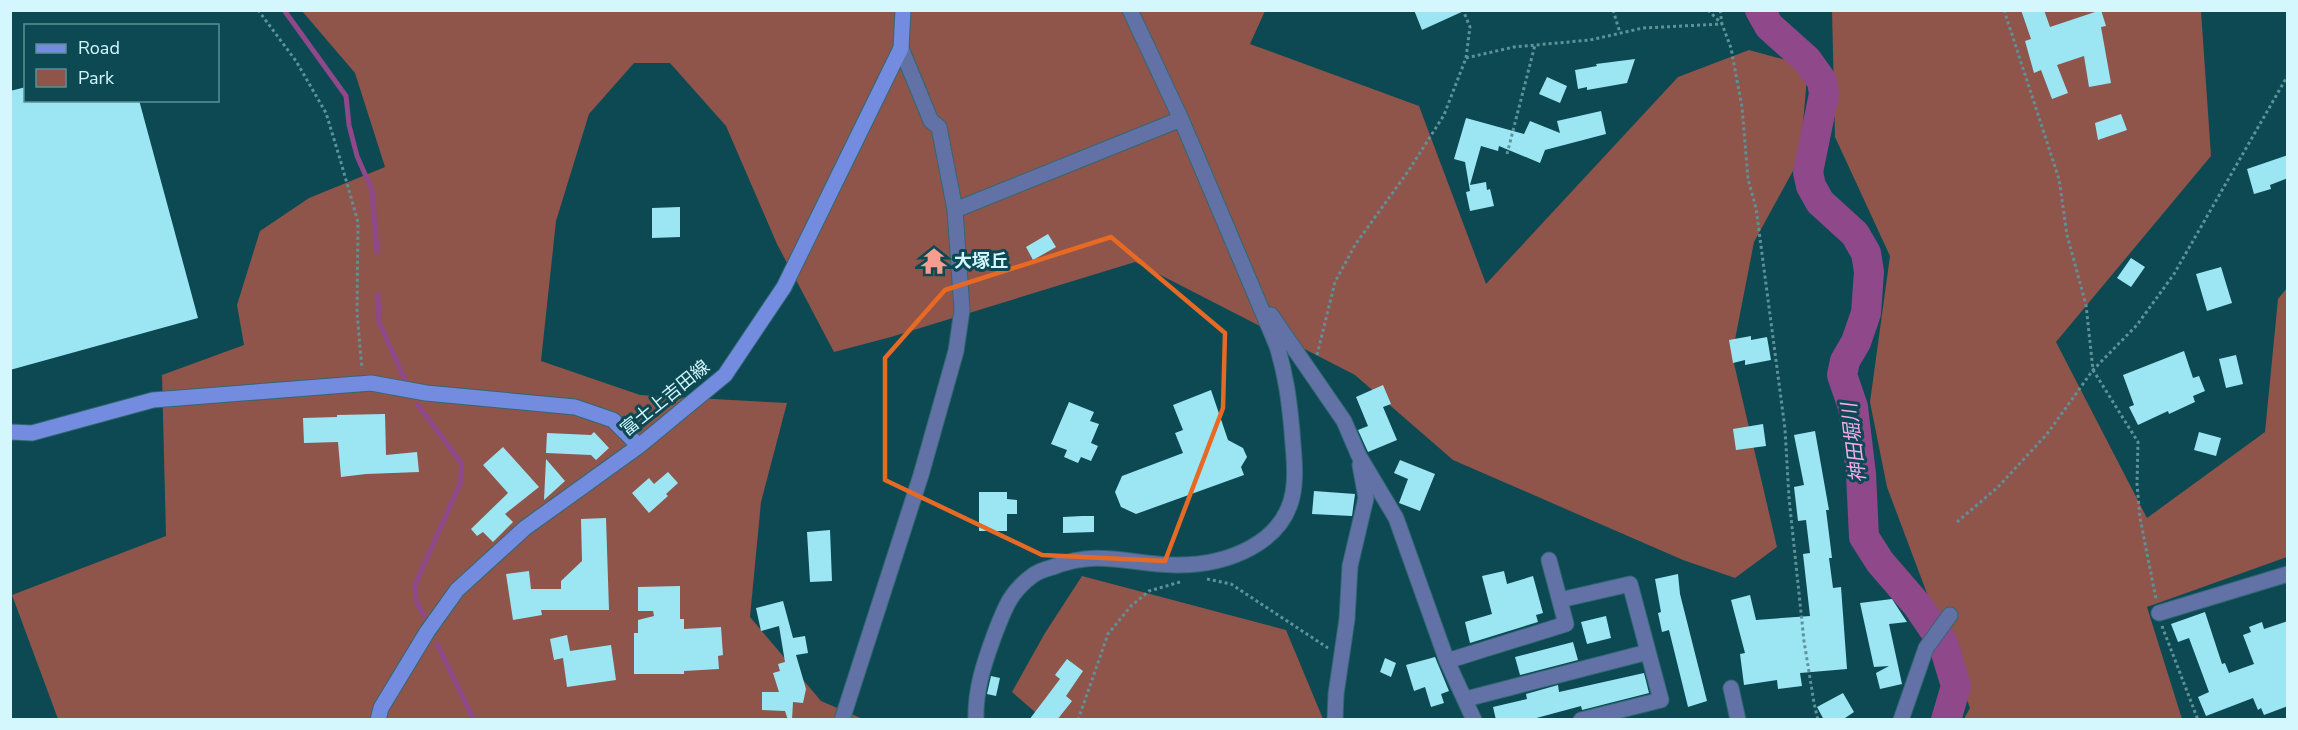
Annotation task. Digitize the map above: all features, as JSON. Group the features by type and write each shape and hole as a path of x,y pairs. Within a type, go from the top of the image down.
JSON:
{"main road":[{"name":"富士上吉田線","path":"378,720 381,708 457,590 525,528 639,446 725,375 784,287 901,48 903,10"},
{"path":"10,432 32,433 153,400 371,384 426,393 575,407 613,420 639,446"}],"street":[{"path":"976,720 981,669 1007,600 1033,574 1072,559 1105,556 1173,565 1211,562 1244,552 1259,544 1285,516 1294,487 1287,380 1277,346 1181,119 1130,10"},
{"path":"842,720 921,475 956,351 962,310 955,210 939,127 930,121 901,48"},
{"path":"955,210 1181,119"},
{"path":"1251,285 1344,421 1359,456 1396,519 1447,661 1474,720"},
{"path":"1335,720 1350,566 1366,498 1359,456"},
{"path":"1447,661 1566,624 1549,560"},
{"path":"2159,613 2288,574"},
{"path":"1560,600 1630,584 1661,700 1581,720"},
{"path":"1900,720 1926,648 1950,615"},
{"path":"1466,699 1648,652"},
{"path":"1731,687 1738,720"}],"path":[{"path":"258,10 296,61 326,113 340,159 358,222 357,314 361,368 371,384"},
{"path":"1311,374 1335,282 1355,245 1409,170 1444,115 1466,58 1470,27 1463,10"},
{"path":"1613,10 1620,33"},
{"path":"1708,10 1722,24"},
{"path":"1720,10 1722,24 1731,48 1742,107 1748,178 1756,208 1785,429 1789,498 1804,641 1818,720"},
{"path":"2004,10 2059,179 2067,236 2086,305 2093,370 2138,442 2137,484 2140,518 2159,613 2163,630 2198,720"},
{"path":"1466,58 1514,47 1590,40 1643,28 1722,24"},
{"path":"1507,154 1535,45"},
{"path":"1957,522 1998,488 2047,434 2093,370 2137,324 2174,274 2288,75"},
{"path":"1203,579 1231,584 1342,657"},
{"path":"1078,720 1108,634 1131,606 1149,591 1182,582"}],"highlighted area":[{"path":"1111,237 1225,333 1223,408 1165,561 1042,555 885,480 885,358 945,290"}],"green space":[{"path":"302,11 1265,11 1250,44 1419,106 1486,284 1678,77 1749,50 1808,66 1800,158 1754,242 1732,355 1777,547 1735,578 1683,560 1453,460 1355,375 1135,262 891,337 834,352 777,244 726,126 670,63 634,63 589,114 556,221 541,361 640,395 787,403 761,502 750,617 821,701 863,719 58,719 12,595 166,536 162,375 244,345 237,305 260,231 309,198 385,167 355,73"},
{"path":"1832,11 2201,11 2211,156 2056,342 2147,518 2265,432 2278,299 2287,288 2287,557 2147,607 2182,719 1964,719 1970,708 1887,487 1870,402 1890,256 1835,137"},
{"path":"1082,576 1286,630 1323,719 1043,719 1012,692 1045,633"}],"building":[{"path":"1414,10 1466,10 1422,30"},
{"path":"2021,10 2044,10 2050,27 2101,10 2106,26 2101,27 2111,83 2089,87 2084,56 2057,65 2068,93 2052,99 2041,70 2034,73 2025,41 2031,39"},
{"path":"1635,59 1627,83 1587,90 1587,87 1578,89 1575,70 1597,66 1596,64"},
{"path":"1547,77 1567,86 1560,103 1539,94"},
{"path":"24,88 24,102 140,102 198,318 10,370 10,91"},
{"path":"1601,111 1606,134 1545,150 1540,163 1499,146 1498,151 1481,146 1470,185 1486,182 1494,206 1470,211 1466,192 1470,191 1465,162 1454,159 1466,118 1524,134 1530,121 1560,133 1557,121"},
{"path":"2121,114 2127,130 2098,140 2095,123"},
{"path":"2288,155 2288,178 2270,185 2271,189 2254,194 2247,169"},
{"path":"680,207 680,237 652,238 652,208"},
{"path":"1048,234 1056,247 1033,260 1026,247"},
{"path":"2131,258 2145,267 2131,287 2117,278"},
{"path":"2221,267 2232,303 2207,311 2196,274"},
{"path":"1751,336 1751,340 1767,337 1771,360 1745,365 1745,360 1733,363 1729,340"},
{"path":"2184,351 2193,378 2199,376 2205,391 2193,396 2195,402 2138,425 2129,407 2134,405 2123,375"},
{"path":"2236,355 2243,384 2226,388 2219,359"},
{"path":"1383,385 1391,404 1383,407 1397,440 1368,452 1358,430 1368,426 1356,397"},
{"path":"1211,390 1228,440 1243,448 1247,457 1241,467 1244,475 1136,514 1121,507 1115,492 1122,476 1183,453 1175,433 1183,430 1173,405"},
{"path":"1069,402 1094,412 1090,421 1099,424 1091,443 1098,446 1091,461 1081,457 1078,463 1064,457 1067,450 1051,444"},
{"path":"385,414 386,455 417,452 419,472 341,477 338,442 304,443 303,418"},
{"path":"1763,424 1766,446 1736,450 1733,429"},
{"path":"1815,431 1829,510 1826,510 1833,588 1841,587 1847,669 1800,673 1802,686 1778,689 1777,680 1744,685 1740,654 1745,653 1731,600 1750,595 1756,620 1810,616 1803,554 1810,553 1806,520 1798,521 1794,487 1804,485 1794,435"},
{"path":"594,432 609,448 596,460 591,455 546,453 547,433 591,435"},
{"path":"2199,432 2221,438 2216,456 2194,450"},
{"path":"503,447 539,487 505,514 513,522 493,542 483,532 477,536 471,529 508,493 483,465"},
{"path":"546,459 565,481 544,500"},
{"path":"1400,460 1435,474 1420,511 1399,503 1408,479 1394,473"},
{"path":"668,472 678,483 666,494 668,496 649,513 632,493 649,478 654,484"},
{"path":"1314,491 1355,494 1352,516 1312,514"},
{"path":"979,492 1007,492 1007,499 1017,500 1017,514 1007,514 1007,531 979,531"},
{"path":"1094,516 1094,532 1063,533 1063,517"},
{"path":"606,518 609,610 541,610 542,615 513,620 506,574 529,571 531,589 561,589 561,581 582,561 581,519"},
{"path":"830,530 832,581 810,582 807,532"},
{"path":"1504,571 1507,584 1533,576 1543,613 1536,615 1538,622 1470,643 1465,622 1492,614 1482,576"},
{"path":"1678,574 1680,594 1707,701 1688,707 1669,630 1662,632 1655,579"},
{"path":"680,586 680,619 684,619 684,629 721,627 723,655 718,656 719,669 684,671 684,674 634,674 634,633 638,633 638,620 654,616 653,611 638,611 638,587"},
{"path":"1892,599 1907,622 1889,624 1902,684 1880,689 1876,673 1889,666 1874,667 1860,603"},
{"path":"783,601 793,638 805,636 808,653 796,655 806,689 803,703 793,702 792,720 788,720 785,711 762,710 762,692 779,692 773,673 780,671 778,664 785,662 779,626 761,631 756,608"},
{"path":"2205,612 2222,664 2225,663 2229,673 2254,664 2243,635 2251,632 2249,627 2262,622 2264,629 2288,621 2288,706 2264,715 2261,708 2258,710 2253,698 2206,716 2198,697 2209,692 2189,638 2178,642 2171,624"},
{"path":"1606,616 1611,638 1587,644 1581,622"},
{"path":"567,635 570,651 611,645 616,680 567,687 563,658 554,660 550,639"},
{"path":"1573,642 1578,660 1520,675 1515,657"},
{"path":"1435,657 1449,691 1441,694 1444,703 1431,707 1425,687 1414,691 1406,665"},
{"path":"1385,658 1396,663 1391,677 1380,672"},
{"path":"1067,659 1083,671 1066,696 1072,701 1057,720 1029,720 1060,679 1055,675"},
{"path":"1644,673 1649,693 1582,710 1581,706 1529,720 1496,720 1493,707 1527,699 1526,694 1558,685 1559,692"},
{"path":"991,676 1000,678 996,696 987,694"},
{"path":"1843,693 1854,712 1842,720 1824,720 1817,707"}],"waterway":[{"path":"284,10 346,96 349,125 357,156 372,190 377,252"},
{"name":"神田堀川","path":"1760,10 1769,26 1807,60 1822,81 1824,94 1808,172 1811,186 1820,202 1855,234 1866,253 1869,272 1866,313 1856,342 1845,361 1842,375 1853,407 1861,474 1864,537 1880,562 1918,606 1943,643 1956,686 1946,720"},
{"path":"378,295 379,322 405,380"},
{"path":"418,405 462,464 460,484 415,585 416,601 424,616"},
{"path":"437,644 474,720"}],"place":[{"name":"大塚丘","path":"934,261"}]}
